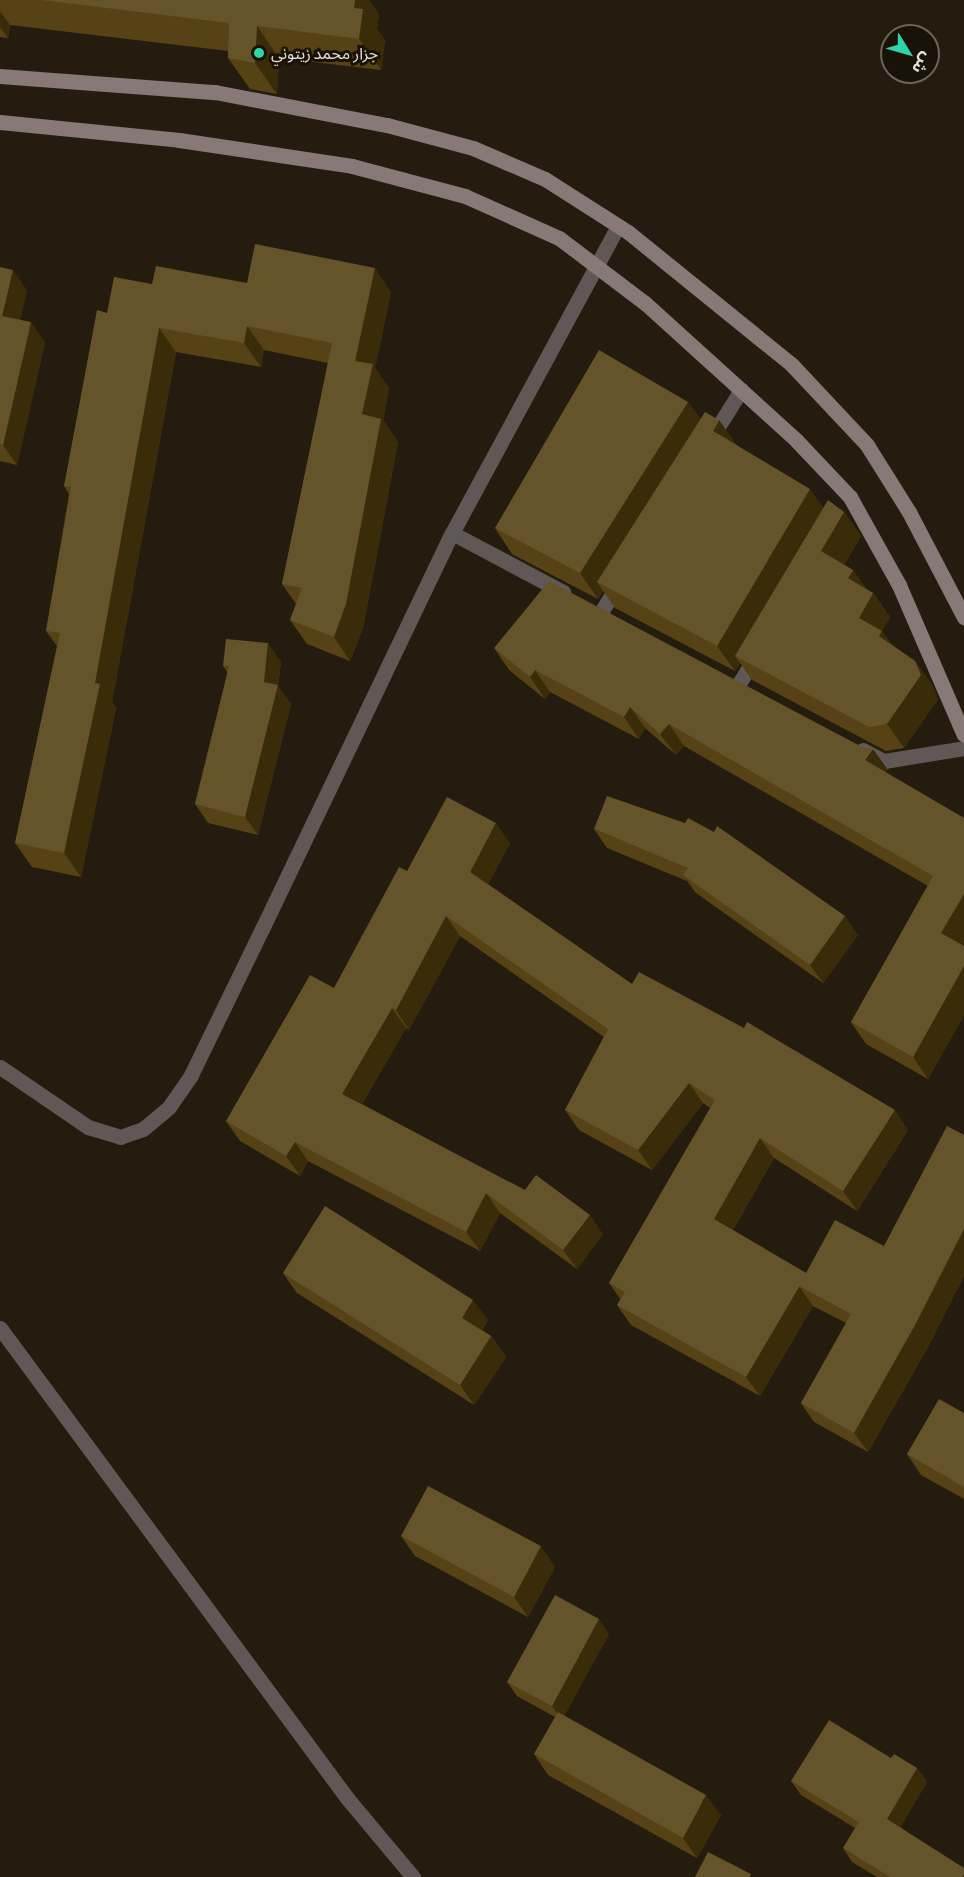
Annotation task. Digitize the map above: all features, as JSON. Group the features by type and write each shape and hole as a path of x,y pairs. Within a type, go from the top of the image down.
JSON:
{"street":[{"path":"0,76 215,92 387,125 473,148 545,179 618,226 792,365 867,445 909,512 964,617"},
{"path":"0,122 179,140 352,166 465,196 559,238 645,303 741,390 850,497 899,585 964,735"},
{"path":"0,1067 88,1127 120,1137 143,1129 169,1107 190,1075 252,950 452,533 618,226"},
{"path":"703,450 741,390"},
{"path":"838,517 850,497"},
{"path":"452,533 596,609 626,572"},
{"path":"738,685 768,635"},
{"path":"852,745 884,761 964,748"},
{"path":"0,1328 347,1798 413,1877"}],"building":[{"path":"41,0 355,0 354,8 363,9 359,39 257,26 255,63 228,58 229,23"},
{"path":"255,244 375,268 355,361 373,364 362,414 381,419 346,604 334,637 290,620 302,588 282,584 332,343 247,326 244,343 159,328 95,683 100,684 64,853 15,843 60,633 46,631 71,487 64,486 97,310 107,313 114,277 152,284 156,266 247,283"},
{"path":"0,267 13,270 2,316 31,322 3,445 0,444"},
{"path":"599,350 688,402 580,573 495,528"},
{"path":"705,412 719,420 713,431 810,489 717,646 597,582"},
{"path":"828,500 844,512 821,551 853,570 848,578 873,593 859,618 882,631 879,636 915,661 921,675 887,724 869,727 735,656"},
{"path":"549,581 864,748 873,749 865,760 964,818 964,894 941,933 964,946 964,966 913,1057 851,1022 933,876 669,724 660,734 630,707 624,717 535,670 530,677 494,648"},
{"path":"226,639 268,643 264,682 278,685 245,817 195,804 229,666 223,666"},
{"path":"607,796 685,823 688,818 714,832 717,826 845,916 810,965 683,875 688,868 594,829"},
{"path":"447,797 496,823 470,872 632,984 639,972 744,1028 747,1022 895,1110 843,1191 760,1138 714,1219 806,1273 835,1220 884,1246 947,1126 964,1135 964,1229 914,1327 854,1433 801,1403 851,1314 799,1286 746,1377 617,1305 625,1292 609,1283 715,1100 689,1083 638,1150 565,1110 608,1029 446,916 396,1010 392,1008 342,1094 525,1190 536,1175 590,1215 563,1250 486,1193 466,1232 295,1142 286,1156 226,1121 310,975 334,988 399,867 407,871"},
{"path":"325,1206 473,1300 462,1318 491,1336 460,1385 283,1273"},
{"path":"939,1399 964,1413 964,1487 907,1454"},
{"path":"428,1486 541,1546 514,1597 401,1536"},
{"path":"555,1595 599,1619 552,1706 507,1682"},
{"path":"558,1712 706,1795 683,1838 534,1754"},
{"path":"829,1720 891,1758 894,1754 917,1768 887,1819 964,1868 962,1877 890,1877 843,1848 859,1822 791,1781"},
{"path":"708,1852 751,1874 750,1877 695,1877"}],"place":[{"name":"جزار محمد زيتوني","path":"259,53"}]}
